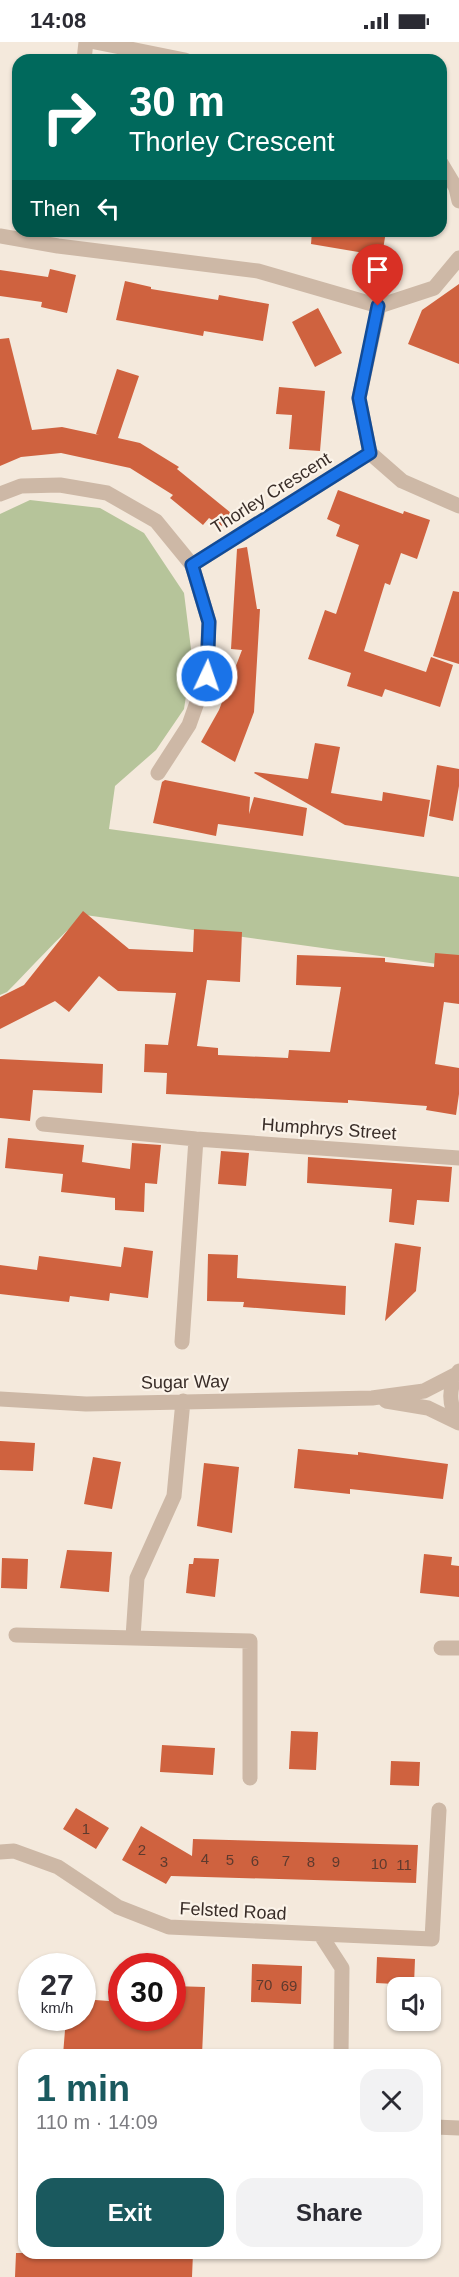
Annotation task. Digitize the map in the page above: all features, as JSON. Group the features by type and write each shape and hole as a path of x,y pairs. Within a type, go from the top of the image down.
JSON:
{"street":[{"path":"95,42 155,54"},
{"path":"447,173 456,188 459,201"},
{"path":"29,237 58,238 258,271 378,306 434,288 459,258"},
{"path":"378,306 359,398 370,453 402,481 459,506"},
{"name":"Thorley Crescent","path":"192,565 370,453"},
{"path":"0,494 21,486 50,485 107,493 156,521 192,565 209,622 207,676 189,725 158,773"},
{"name":"Humphrys Street","path":"43,1124 196,1139 459,1158"},
{"path":"182,1342 196,1139"},
{"path":"458,1373 452,1386 450,1399 459,1422"},
{"name":"Sugar Way","path":"0,1400 86,1404 372,1398 424,1391 458,1373"},
{"name":"Sugar Way","path":"372,1398 428,1408 459,1422"},
{"path":"133,1637 137,1578 174,1496 183,1401"},
{"path":"16,1635 250,1641 250,1778"},
{"path":"441,1648 459,1648"},
{"name":"Felsted Road","path":"0,1851 14,1851 58,1867 118,1907 170,1928 432,1939 439,1810"},
{"path":"320,1934 342,1968 341,2049"},
{"path":"441,2127 459,2128"}],"green space":[{"path":"30,500 100,508 144,533 184,593 192,657 184,709 156,750 115,786 109,829 459,877 459,967 85,915 7,992 0,995 0,514"}],"building":[{"path":"312,237 385,237 382,256 311,244"},
{"path":"50,269 76,275 67,313 41,307 42,302 0,296 0,270 48,277"},
{"path":"125,281 151,287 151,289 218,300 219,295 269,304 263,341 204,331 203,336 116,320"},
{"path":"459,284 459,364 408,344 422,310"},
{"path":"318,308 342,353 315,367 292,322"},
{"path":"9,338 32,430 62,427 99,435 96,434 117,369 139,376 118,438 140,443 179,467 177,469 231,513 222,526 209,518 203,525 170,498 173,495 130,468 61,453 21,457 0,466 0,339"},
{"path":"279,387 325,391 320,451 289,449 292,415 276,414"},
{"path":"338,490 403,514 404,511 430,520 417,559 401,553 390,585 385,583 364,651 426,672 431,657 453,665 440,707 385,689 382,697 347,686 351,673 308,659 325,610 336,614 359,545 336,536 340,525 327,519"},
{"path":"247,547 257,609 260,609 254,712 235,762 201,742 219,710 242,650 231,649 237,549"},
{"path":"453,591 459,592 459,664 433,656"},
{"path":"315,743 340,747 331,793 382,801 383,792 430,800 424,837 345,825 254,773 308,779"},
{"path":"437,765 459,769 459,786 453,821 429,816"},
{"path":"165,780 250,797 249,814 254,797 307,808 303,836 218,824 216,836 153,823 162,782"},
{"path":"83,911 129,949 193,952 194,929 242,932 240,982 207,980 197,1046 218,1048 218,1055 288,1058 289,1050 330,1052 341,987 296,985 297,955 385,958 385,962 434,967 435,953 459,955 459,1004 444,1002 435,1064 459,1068 456,1115 426,1110 427,1106 348,1100 348,1103 166,1094 167,1073 144,1072 145,1044 168,1045 176,993 118,991 99,976 69,1012 55,1001 0,1029 0,997 24,985"},
{"path":"0,1059 103,1064 102,1093 33,1090 30,1121 0,1118"},
{"path":"8,1138 84,1145 82,1162 130,1169 132,1143 161,1145 157,1184 145,1183 144,1212 115,1210 115,1198 61,1192 63,1174 5,1168"},
{"path":"221,1151 249,1153 246,1186 218,1184"},
{"path":"308,1157 452,1167 449,1202 417,1200 414,1225 389,1222 392,1189 307,1183"},
{"path":"395,1243 421,1247 416,1291 385,1321"},
{"path":"124,1247 153,1251 148,1298 110,1293 109,1301 70,1296 69,1302 0,1294 0,1265 37,1270 39,1256 121,1267"},
{"path":"208,1254 238,1255 237,1278 346,1286 345,1315 243,1307 244,1302 207,1301"},
{"path":"0,1441 35,1443 33,1471 0,1470"},
{"path":"298,1449 358,1455 358,1452 448,1464 443,1499 350,1489 350,1494 294,1488"},
{"path":"93,1457 121,1462 112,1509 84,1504"},
{"path":"204,1463 239,1467 232,1533 197,1526"},
{"path":"67,1550 112,1552 109,1592 60,1588"},
{"path":"424,1554 452,1557 451,1565 459,1566 459,1597 420,1593"},
{"path":"2,1558 28,1559 27,1589 1,1588"},
{"path":"194,1558 219,1559 215,1597 186,1593 189,1564 193,1564"},
{"path":"291,1731 318,1732 316,1770 289,1769"},
{"path":"162,1745 215,1748 213,1775 160,1772"},
{"path":"391,1761 420,1762 419,1786 390,1785"},
{"path":"76,1808 109,1828 96,1849 63,1829"},
{"path":"141,1826 192,1856 193,1839 418,1845 416,1883 171,1876 166,1884 122,1860"},
{"path":"377,1957 415,1959 414,1977 387,1977 387,1984 376,1983"},
{"path":"252,1964 302,1966 301,2004 251,2002"},
{"path":"186,1986 205,1987 202,2049 63,2049 65,2031 96,2031 96,2000 108,2001 108,2031 186,2031"},
{"path":"16,2253 18,2253 18,2259 193,2259 192,2277 15,2277"}],"route":[{"path":"207,676 209,622 192,565 370,453 359,398 378,306"}]}
